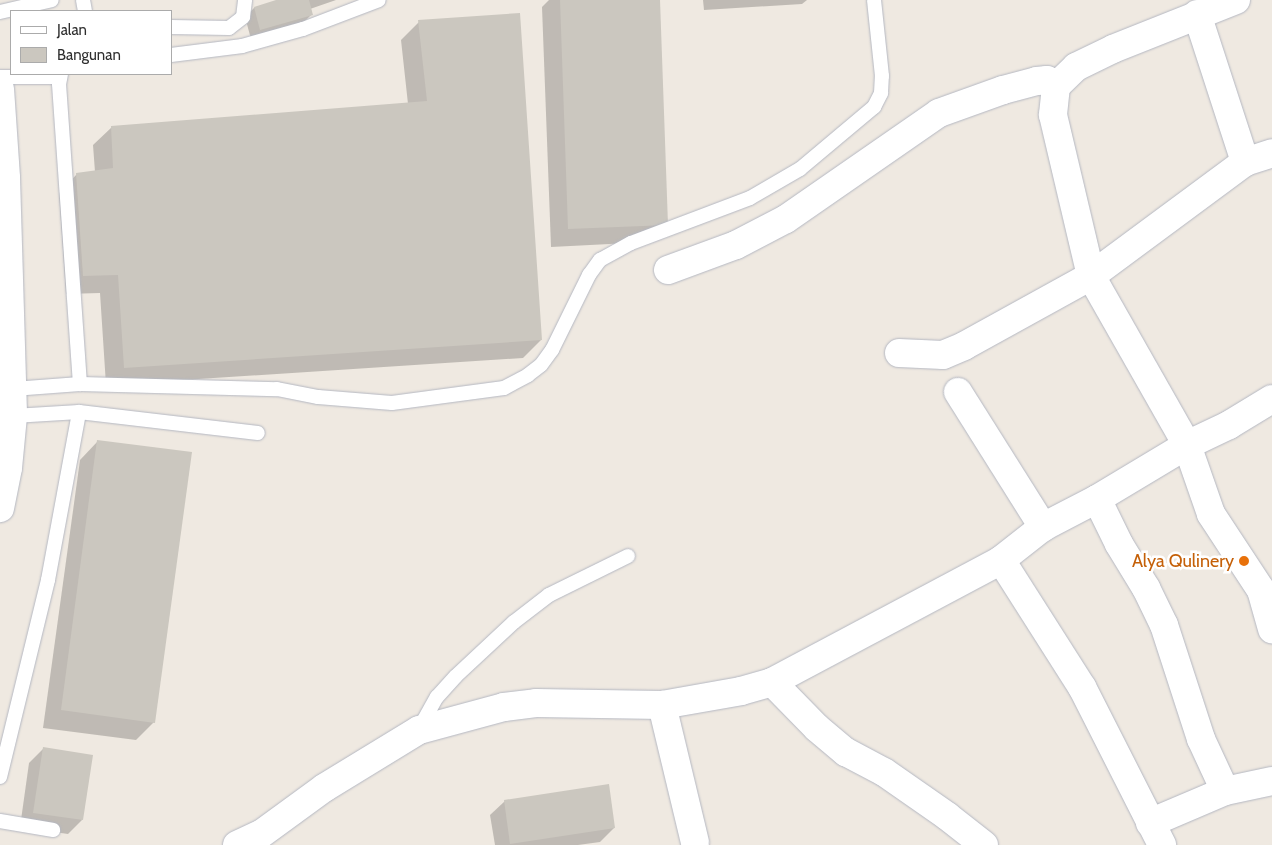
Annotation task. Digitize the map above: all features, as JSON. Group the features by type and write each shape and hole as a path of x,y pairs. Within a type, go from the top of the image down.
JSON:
{"street":[{"path":"1236,0 1112,49 1076,67 1056,86 1053,115 1091,276 1187,444 1211,514 1261,590 1272,629"},
{"path":"1197,14 1245,162"},
{"path":"668,270 736,245 786,219 939,113 1003,90 1037,81 1047,80 1056,86"},
{"path":"0,89 13,389 13,416 8,468 0,508"},
{"path":"899,353 942,355 954,350 1091,276 1245,162 1272,153"},
{"path":"958,392 1043,528"},
{"path":"237,845 261,834 324,788 419,730 482,712 536,703 662,706 741,692 772,682 1001,560 1043,528 1097,499 1187,444 1229,425 1272,399"},
{"path":"1097,499 1119,544 1146,588 1164,625 1200,739 1225,791"},
{"path":"1001,560 1082,686 1156,834 1225,791 1272,781"},
{"path":"772,682 817,728 846,752 884,772 947,816 984,845"},
{"path":"662,706 696,842"}],"lane":[{"path":"0,12 52,0"},
{"path":"172,27 229,28 243,17 245,0"},
{"path":"172,55 242,46 303,29 379,0"},
{"path":"13,389 80,384 277,389 318,397 392,403 504,388 528,375 541,364 552,350 589,275 600,260 613,251 631,243 750,198 800,169 874,107 881,93 882,76 874,0"},
{"path":"0,76 60,75 80,384"},
{"path":"13,416 79,412 258,433"},
{"path":"0,777 48,580 79,412"},
{"path":"419,730 437,697 456,676 514,622 549,595 628,556"},
{"path":"0,821 53,830"}],"building":[{"path":"276,0 309,0 313,15 260,30 254,7"},
{"path":"560,0 660,0 668,225 568,229"},
{"path":"520,13 542,340 124,368 118,275 83,276 76,173 113,168 111,126 427,101 418,20"},
{"path":"97,440 192,452 155,723 61,710"},
{"path":"43,747 93,755 83,820 33,813"},
{"path":"609,784 615,828 510,844 504,800"}],"place":[{"name":"Alya Qulinery","path":"1244,561"}]}
